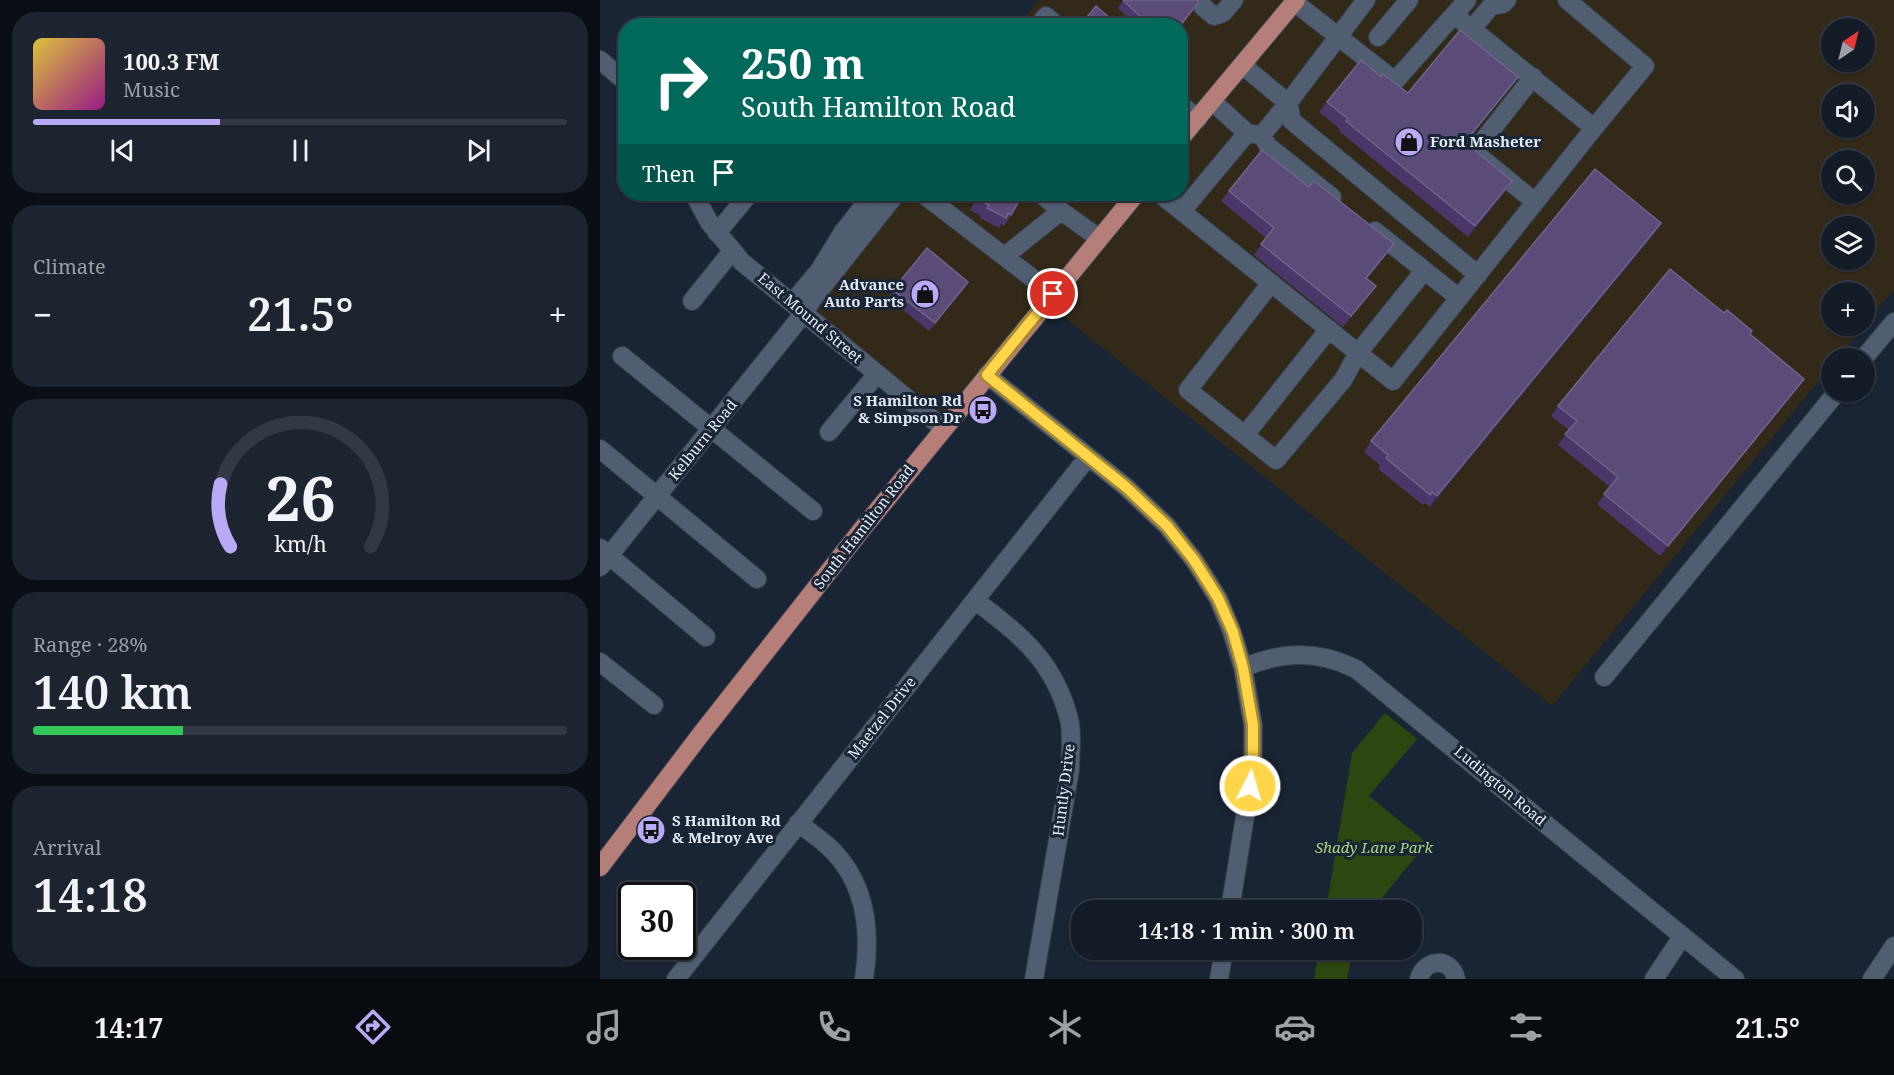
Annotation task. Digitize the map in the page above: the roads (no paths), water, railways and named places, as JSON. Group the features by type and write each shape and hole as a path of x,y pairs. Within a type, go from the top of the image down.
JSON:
{"main road":[{"path":"1188,129 1242,65 1289,3"},
{"name":"South Hamilton Road","path":"602,859 943,428 1130,201"}],"street":[{"path":"1200,0 1203,7 1214,16 1223,13 1234,0"},
{"path":"1182,211 1255,134 1288,103 1366,0"},
{"path":"1378,37 1409,0"},
{"path":"1289,3 1338,36 1395,81 1467,0"},
{"path":"1472,29 1491,6 1503,4 1507,0"},
{"path":"1169,201 1393,381 1645,66 1567,0"},
{"path":"1454,14 1594,128"},
{"path":"600,60 618,75"},
{"path":"1242,65 1288,103 1292,121 1478,274"},
{"path":"1533,77 1474,152 1535,202"},
{"path":"1212,101 1342,205"},
{"path":"1188,111 1197,118"},
{"name":"East Mound Street","path":"698,201 717,233 750,268 943,428"},
{"path":"717,233 743,201"},
{"path":"798,308 843,232 867,201"},
{"path":"798,308 812,300 890,201"},
{"path":"932,201 1053,294"},
{"path":"1049,201 1099,238"},
{"path":"1005,256 1061,211"},
{"path":"1360,220 1459,298"},
{"path":"692,301 732,251"},
{"path":"1271,283 1188,390 1276,460 1342,380 1358,353 1424,271"},
{"name":"Kelburn Road","path":"603,557 712,429 798,308"},
{"path":"1872,348 1894,322"},
{"path":"1245,435 1329,329"},
{"path":"622,356 813,512"},
{"path":"830,432 878,374"},
{"path":"987,375 1126,487 1167,526 1194,560 1218,598 1233,632 1243,668 1253,725 1253,766 1232,900"},
{"path":"1604,676 1829,402"},
{"path":"600,449 757,579"},
{"name":"Maetzel Drive","path":"676,979 1088,457"},
{"path":"603,557 706,637"},
{"name":"Huntly Drive","path":"975,600 1018,634 1034,650 1049,670 1069,720 1070,770 1034,979"},
{"name":"Ludington Road","path":"1243,668 1260,660 1294,655 1327,657 1356,669 1735,979"},
{"path":"600,662 654,705"},
{"path":"798,823 833,851 850,872 860,896 866,920 868,944 864,979"},
{"path":"1654,979 1682,937"},
{"path":"1872,979 1894,946"},
{"path":"1219,979 1222,960"},
{"path":"1419,979 1424,968 1435,962 1441,962 1451,968 1456,979"}],"place":[{"name":"Ford Masheter","path":"1409,142"},
{"name":"Advance Auto Parts","path":"925,294"},
{"name":"S Hamilton Rd & Simpson Dr","path":"983,410"},
{"name":"S Hamilton Rd & Melroy Ave","path":"651,830"}],"park label":[{"name":"Shady Lane Park","path":"1374,848"}]}
